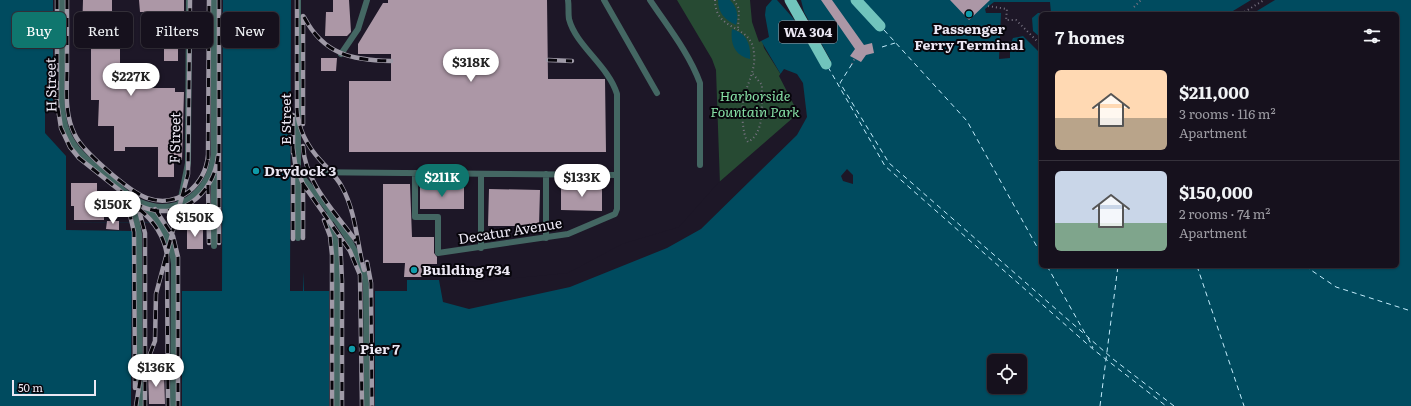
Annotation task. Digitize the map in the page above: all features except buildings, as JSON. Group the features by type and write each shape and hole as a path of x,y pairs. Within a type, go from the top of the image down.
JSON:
{"highway":[{"name":"WA 304","path":"790,0 826,64"},
{"path":"856,0 880,26"}],"lane":[{"name":"H Street","path":"62,0 62,103 65,126 72,142 81,154 138,201 160,206 180,203 192,197 206,183 211,170 214,155"},
{"name":"F Street","path":"180,203 188,163 189,0"},
{"path":"214,0 214,246"},
{"name":"E Street","path":"298,0 298,238"},
{"path":"341,54 358,29 367,0"},
{"name":"Decatur Avenue","path":"415,173 415,217 438,217 438,253 482,248 568,234 615,214 618,210 617,94 613,81 575,33 569,18 568,0"},
{"path":"604,0 657,93"},
{"path":"650,0 666,22 697,73 700,83 700,165"},
{"path":"298,172 618,175"},
{"path":"298,172 356,251 364,270 366,287 367,406"},
{"path":"481,174 482,248"},
{"path":"546,174 546,238"},
{"path":"112,180 133,208 139,227 140,406"},
{"path":"319,199 332,226 336,247 337,406"},
{"path":"138,201 157,218 165,232 172,250 174,264 173,406"}],"path":[{"path":"715,0 718,16 721,20 738,29 752,43 754,53 753,74 743,99 743,129 745,138 748,142 755,138 759,130 761,111 762,85 753,74"},
{"path":"735,0 740,9 738,29"},
{"path":"1134,7 1141,0"},
{"path":"1244,12 1264,0"},
{"path":"988,6 1006,9 1006,20 1016,20 1039,43"},
{"path":"852,64 855,58"}],"green space":[{"name":"Harborside Fountain Park","path":"677,0 752,0 764,48 783,78 798,109 797,116 720,185 716,70 712,59"}],"water":[{"path":"0,0 53,0 53,12 12,12 12,48 53,48 53,103 50,106 50,110 45,110 45,133 66,156 66,222 208,223 208,291 222,291 223,48 279,48 279,12 223,12 223,0 291,0 290,291 303,291 303,272 374,272 374,265 439,265 440,277 450,281 473,284 569,275 680,229 794,120 798,109 783,78 760,39 752,0 1411,0 1411,406 0,406"},
{"path":"718,0 730,0 737,12 736,25 723,16 719,9"},
{"path":"732,29 741,33 747,40 750,49 750,59 737,52 732,40"}],"pier":[{"path":"750,0 772,0 766,7 765,15 769,37 759,42 752,22"},
{"path":"777,0 801,0 804,12 831,61 822,66 793,18"},
{"path":"1251,0 1275,0 1255,12 1231,12"},
{"path":"994,2 1050,2 1051,12 1039,12 1032,18 1033,31 1039,36 1039,52 1023,36 1013,38 1010,45 1010,58 999,59 1001,13 986,13 985,9"},
{"path":"784,69 797,74 803,83 807,117 797,135 701,229 667,248 570,287 469,309 443,302 439,280 407,280 407,291 375,291 375,406 329,406 329,291 304,291 303,272 374,272 374,265 439,265 441,275 451,279 473,282 568,273 622,244 679,227 718,183 795,116 796,109 779,76"},
{"path":"847,169 853,175 853,184 843,181 841,176"},
{"path":"66,222 208,223 208,291 182,291 182,406 131,406 132,231 66,230"}],"ferry route":[{"path":"884,30 967,121 1039,250"},
{"path":"882,47 895,43"},
{"path":"852,64 840,83 889,163 1113,359 1174,406"},
{"path":"828,67 885,166 1094,350 1166,406"},
{"path":"1048,268 1086,335"},
{"path":"1100,406 1118,268"},
{"path":"1198,268 1244,406"},
{"path":"1308,268 1336,287 1411,311"},
{"path":"1088,338 1093,348"}],"railway":[{"path":"57,0 57,102 61,128 70,147 79,158 138,205 152,210 166,211 191,203 201,194 209,183 215,170 218,156"},
{"path":"67,0 67,93 69,119 75,135 87,151 108,171 130,188 147,198 158,201 179,197 196,185 202,176 208,155"},
{"path":"136,406 140,380 155,341 156,294 188,174 190,0"},
{"path":"208,159 209,0"},
{"path":"219,0 219,243"},
{"path":"297,0 297,109 299,123 304,137 311,149 338,180 347,197 353,217 364,270"},
{"path":"303,16 303,124"},
{"path":"304,17 312,30 321,40 340,53 364,59 391,61"},
{"path":"548,60 572,61"},
{"path":"293,115 293,153"},
{"path":"303,146 305,160 315,185 356,241"},
{"path":"293,148 295,163 303,184 350,251 360,275 362,406"},
{"path":"293,167 293,239"},
{"path":"303,184 303,238"},
{"path":"208,185 209,243"},
{"path":"120,195 129,211 134,232 135,388"},
{"path":"137,203 145,233 145,406"},
{"path":"139,209 158,229 166,248 168,406"},
{"path":"155,209 173,236 178,257 178,406"},
{"path":"324,220 330,236 332,255 332,406"},
{"path":"340,238 342,281 342,406"},
{"path":"367,262 371,283 372,406"}],"place":[{"name":"Passenger Ferry Terminal","path":"969,14"},
{"name":"Drydock 3","path":"256,171"},
{"name":"Building 734","path":"414,270"},
{"name":"Pier 7","path":"352,349"}]}
